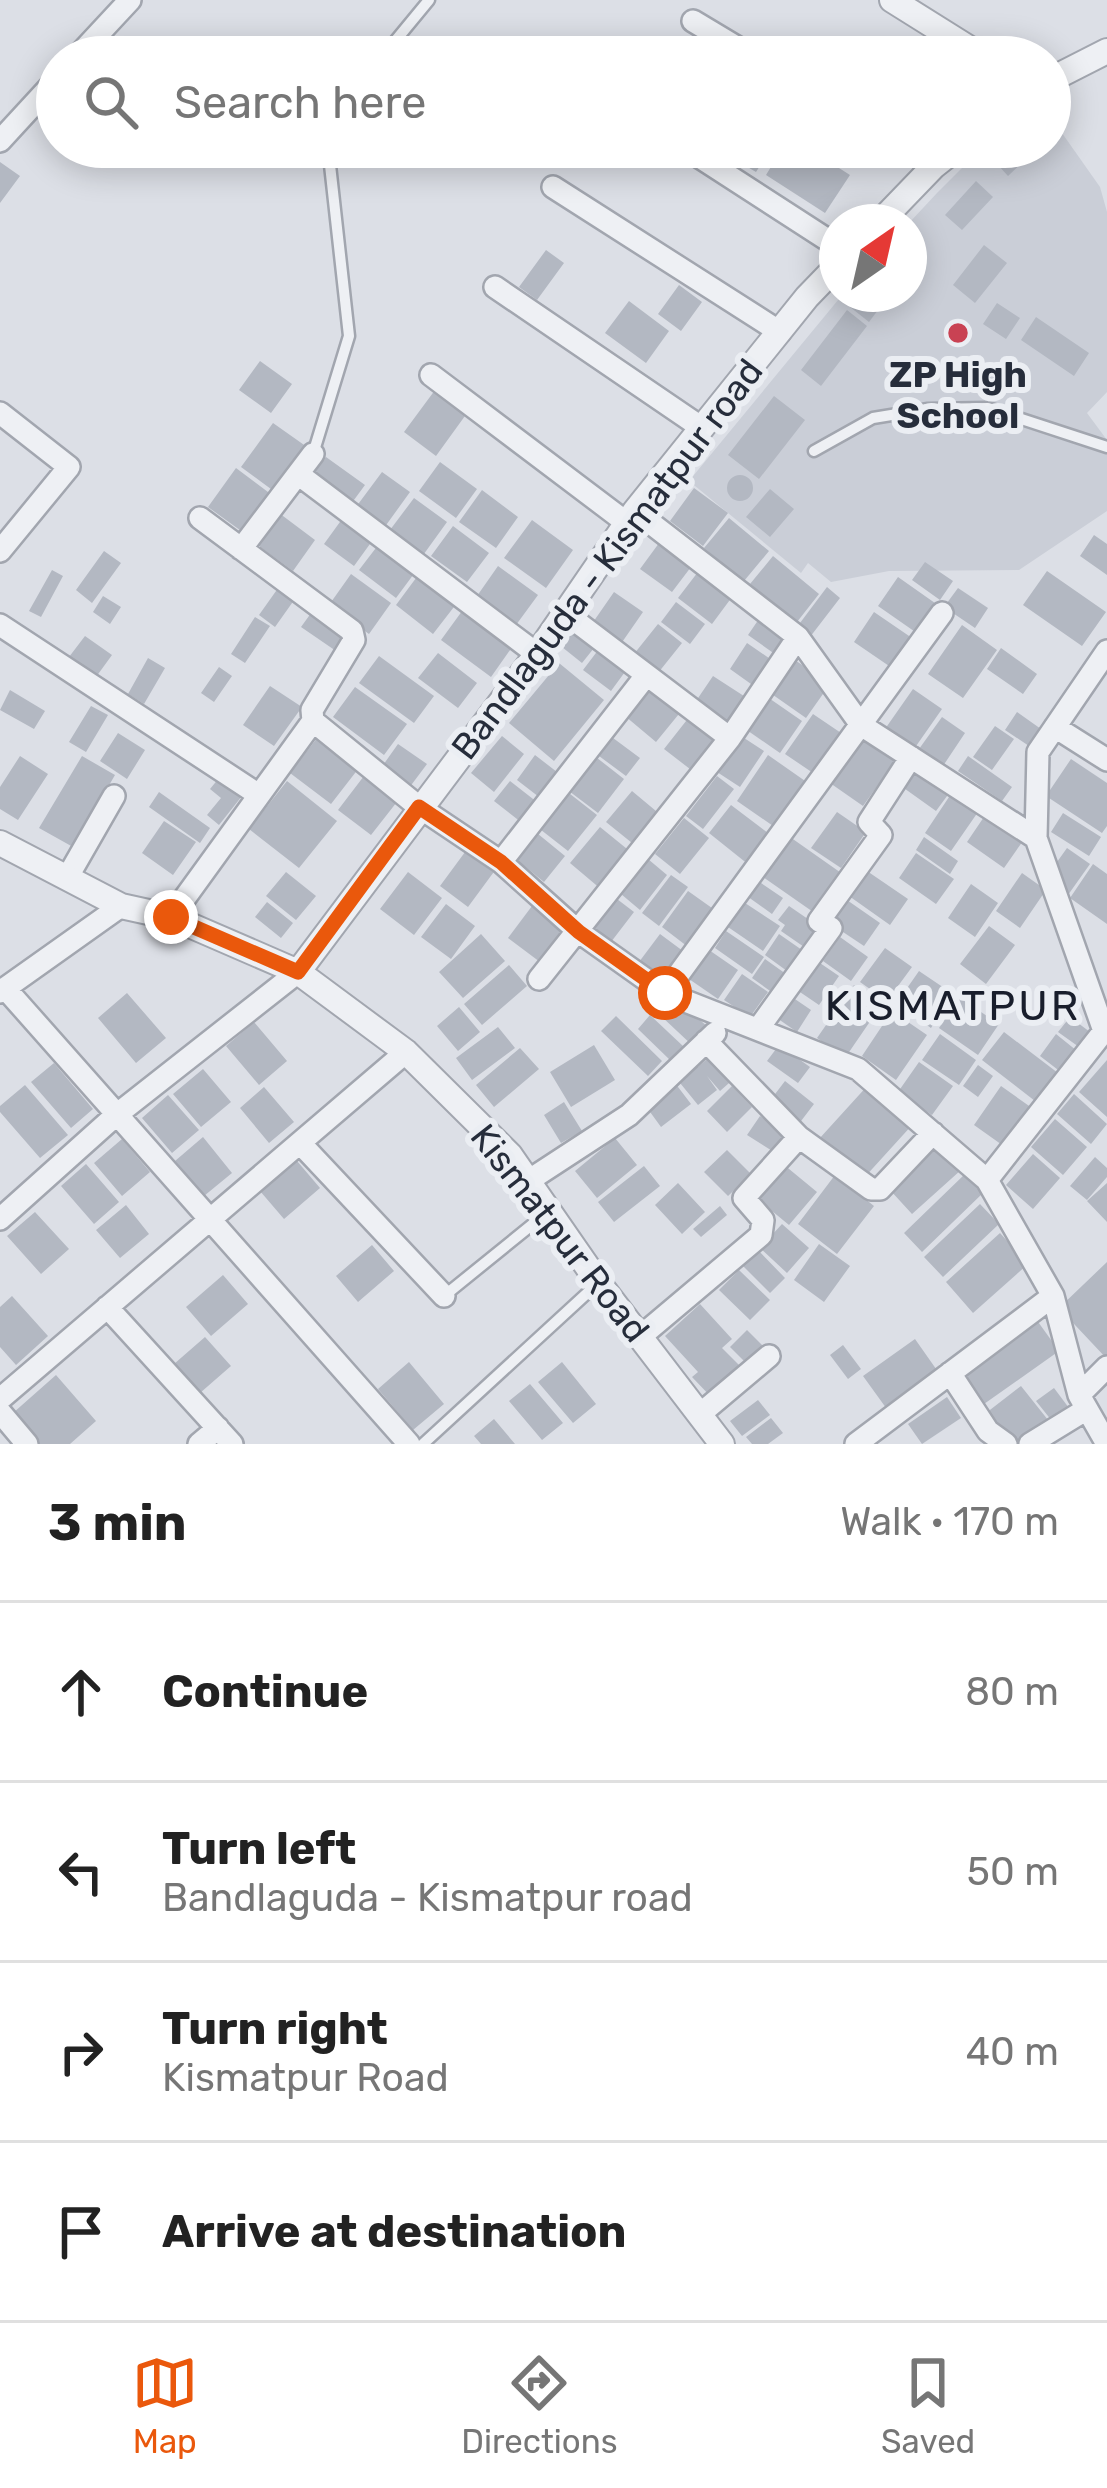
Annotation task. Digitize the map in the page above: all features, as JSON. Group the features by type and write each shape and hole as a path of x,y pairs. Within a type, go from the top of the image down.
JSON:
{"street":[{"path":"97,36 130,0"},
{"path":"892,0 949,36"},
{"path":"693,21 718,36"},
{"path":"1071,69 1107,51"},
{"path":"0,141 36,102"},
{"path":"716,168 819,234"},
{"path":"897,204 932,168"},
{"path":"553,187 780,332"},
{"path":"495,286 702,428"},
{"name":"Bandlaguda - Kismatpur road","path":"298,972 537,654 631,517 819,287"},
{"path":"431,375 798,637 861,725 1036,838"},
{"path":"0,413 69,467 0,550"},
{"path":"242,549 313,454"},
{"path":"298,474 537,654"},
{"path":"171,917 313,721 312,710 354,640 352,632 200,518"},
{"path":"565,613 730,739"},
{"path":"665,993 942,613"},
{"path":"0,625 259,795"},
{"path":"539,979 730,739 798,637"},
{"path":"988,1180 1103,1038 1036,838 1038,752 1101,676 1107,651"},
{"path":"501,862 645,677"},
{"path":"313,721 419,807 501,862 579,932 665,993 858,1069 988,1180 1053,1296 1083,1402 1107,1444"},
{"path":"1055,727 1107,760"},
{"path":"758,1029 831,928 819,921 880,835 869,822 911,758"},
{"path":"67,878 114,796"},
{"name":"Kismatpur Road","path":"0,843 121,906 171,917 298,972 406,1052 510,1155 598,1282 722,1444"},
{"path":"121,906 3,990 409,1444"},
{"path":"0,1219 116,1116 298,972"},
{"path":"528,1181 629,1115 729,1018"},
{"path":"706,1041 799,1137 864,1186 880,1189 933,1133"},
{"path":"0,1399 406,1052"},
{"path":"640,1336 761,1235 763,1220 744,1198 799,1137"},
{"path":"300,1143 444,1296"},
{"path":"856,1444 1053,1296"},
{"path":"107,1307 225,1436 200,1444"},
{"path":"699,1414 769,1356"},
{"path":"1030,1444 1083,1402 1107,1367"},
{"path":"950,1373 989,1440"},
{"path":"0,1412 27,1444"}],"lane":[{"path":"399,36 429,0"},
{"path":"313,454 349,336 330,168"},
{"path":"814,451 873,418 988,408 1107,447"},
{"path":"444,1296 549,1211"},
{"path":"423,1444 598,1282"}],"shaded area":[{"name":"ZP High School","path":"1071,146 1100,187 1107,212 1107,392 1087,413 1107,440 1107,511 1019,570 889,571 831,582 808,563 801,573 689,481 828,312 927,312 927,204 962,168 1071,168"}],"building":[{"path":"0,162 20,176 0,203"},
{"path":"770,168 839,168 850,175 831,204 819,204 819,209 766,175"},
{"path":"976,181 993,197 962,230 945,215"},
{"path":"984,245 1007,263 975,303 953,285"},
{"path":"546,250 564,263 537,300 519,287"},
{"path":"679,285 702,302 681,331 658,314"},
{"path":"629,301 669,331 646,363 605,333"},
{"path":"997,303 1020,318 1006,339 983,324"},
{"path":"845,312 867,326 821,386 801,370"},
{"path":"856,312 876,312 869,322"},
{"path":"1036,317 1089,353 1074,376 1021,340"},
{"path":"260,361 292,384 271,413 239,390"},
{"path":"438,386 470,409 436,456 404,432"},
{"path":"774,396 805,420 759,479 728,455"},
{"path":"273,423 307,447 275,492 241,467"},
{"path":"326,457 365,485 351,504 312,476"},
{"path":"440,462 477,489 456,518 419,491"},
{"path":"236,468 272,495 244,533 208,507"},
{"path":"382,472 410,492 384,528 356,507"},
{"path":"740,475 753,488 740,501 727,488"},
{"path":"694,488 728,513 703,546 670,521"},
{"path":"770,489 794,509 770,537 746,517"},
{"path":"482,490 518,517 496,548 459,522"},
{"path":"414,498 447,522 421,558 387,534"},
{"path":"279,513 315,540 293,571 256,544"},
{"path":"345,515 375,537 354,566 324,544"},
{"path":"729,518 769,551 744,581 704,548"},
{"path":"532,520 573,550 546,588 504,558"},
{"path":"453,526 489,553 467,582 431,556"},
{"path":"1094,535 1107,544 1107,575 1080,556"},
{"path":"662,539 694,563 672,592 640,569"},
{"path":"382,540 419,567 396,598 359,570"},
{"path":"104,551 121,563 92,603 76,590"},
{"path":"773,556 819,594 797,622 750,584"},
{"path":"925,562 953,581 940,600 912,580"},
{"path":"498,566 538,595 516,625 477,596"},
{"path":"701,568 735,593 712,624 678,598"},
{"path":"52,570 63,576 41,617 29,611"},
{"path":"1047,571 1106,612 1082,646 1023,605"},
{"path":"351,574 391,603 369,634 329,605"},
{"path":"419,574 457,603 433,634 396,605"},
{"path":"898,577 942,608 921,636 878,606"},
{"path":"281,584 297,596 275,627 259,615"},
{"path":"827,587 840,598 810,637 797,627"},
{"path":"958,588 988,608 975,628 944,607"},
{"path":"614,592 643,612 618,648 589,628"},
{"path":"103,596 121,607 110,624 93,612"},
{"path":"676,602 705,624 690,644 661,622"},
{"path":"465,607 515,643 491,677 441,640"},
{"path":"314,609 349,633 336,651 301,627"},
{"path":"874,612 912,638 892,668 854,642"},
{"path":"761,616 792,638 779,657 748,635"},
{"path":"255,617 270,626 245,663 231,654"},
{"path":"573,623 598,643 582,663 557,643"},
{"path":"658,624 682,643 654,678 630,659"},
{"path":"962,625 997,650 963,698 928,674"},
{"path":"85,636 112,655 96,677 69,657"},
{"path":"747,643 776,663 758,689 730,669"},
{"path":"602,645 630,665 611,691 583,670"},
{"path":"1001,648 1037,674 1023,694 987,669"},
{"path":"438,653 477,683 458,708 418,678"},
{"path":"379,656 434,696 414,723 359,683"},
{"path":"789,656 830,684 806,718 766,690"},
{"path":"148,658 165,668 144,704 128,694"},
{"path":"559,663 604,700 554,761 509,723"},
{"path":"219,667 232,676 214,702 201,693"},
{"path":"713,676 747,698 728,727 694,704"},
{"path":"652,683 683,709 656,742 625,716"},
{"path":"270,686 302,707 274,746 243,725"},
{"path":"355,687 407,724 384,755 333,717"},
{"path":"913,689 942,709 914,749 885,729"},
{"path":"10,690 45,711 34,729 0,710"},
{"path":"763,694 802,721 780,753 741,726"},
{"path":"91,706 108,715 86,752 69,742"},
{"path":"1017,712 1041,729 1029,746 1005,730"},
{"path":"813,714 844,735 816,775 785,754"},
{"path":"690,716 724,743 699,776 664,749"},
{"path":"942,717 965,733 943,766 919,749"},
{"path":"995,726 1014,739 992,770 973,757"},
{"path":"118,733 145,750 127,779 100,761"},
{"path":"321,733 362,764 331,804 290,773"},
{"path":"609,735 640,758 626,776 595,753"},
{"path":"502,736 524,754 494,792 471,773"},
{"path":"741,736 764,751 740,787 717,772"},
{"path":"862,737 896,760 863,806 830,783"},
{"path":"398,744 427,764 409,788 381,768"},
{"path":"592,754 624,779 598,813 565,788"},
{"path":"535,755 557,772 539,797 517,780"},
{"path":"768,755 808,783 776,828 737,801"},
{"path":"20,756 48,774 18,820 0,809 0,787"},
{"path":"82,756 115,775 73,847 39,828"},
{"path":"968,756 1012,787 1002,801 958,771"},
{"path":"1071,759 1107,783 1107,826 1102,833 1046,796"},
{"path":"914,767 950,792 936,811 901,786"},
{"path":"367,772 400,798 371,835 338,810"},
{"path":"717,776 734,789 703,829 686,816"},
{"path":"219,778 242,796 219,825 207,815 221,798 210,789"},
{"path":"287,781 337,821 299,868 249,829"},
{"path":"510,781 542,806 526,826 494,801"},
{"path":"565,790 597,815 568,851 536,826"},
{"path":"632,791 662,816 637,847 606,822"},
{"path":"159,792 210,828 200,843 149,807"},
{"path":"951,794 978,812 951,851 925,833"},
{"path":"731,805 772,836 749,865 709,833"},
{"path":"988,811 1025,838 1004,868 967,842"},
{"path":"837,812 866,832 841,868 811,848"},
{"path":"1063,813 1101,837 1089,856 1051,832"},
{"path":"684,818 709,838 680,874 655,854"},
{"path":"164,821 196,842 173,875 142,853"},
{"path":"600,827 632,853 602,890 570,863"},
{"path":"532,829 565,856 544,882 511,855"},
{"path":"790,837 844,875 816,914 763,877"},
{"path":"924,837 958,861 950,874 916,850"},
{"path":"468,848 496,869 468,907 440,886"},
{"path":"1067,848 1090,864 1068,895 1056,887 1052,869"},
{"path":"916,853 954,879 936,904 899,878"},
{"path":"648,859 667,875 640,910 621,894"},
{"path":"1093,864 1107,874 1107,924 1070,898"},
{"path":"867,871 908,899 890,925 849,896"},
{"path":"286,872 316,896 296,920 266,896"},
{"path":"408,872 442,898 414,935 380,909"},
{"path":"1022,873 1046,890 1020,928 996,911"},
{"path":"671,875 688,887 659,926 642,913"},
{"path":"755,879 783,898 772,914 744,894"},
{"path":"971,884 998,903 975,937 948,918"},
{"path":"688,891 719,913 692,950 662,927"},
{"path":"844,898 880,923 864,946 828,922"},
{"path":"617,899 634,912 611,942 594,929"},
{"path":"267,902 293,923 281,938 255,917"},
{"path":"745,903 780,926 763,951 728,927"},
{"path":"446,904 475,926 451,959 421,937"},
{"path":"532,906 564,930 540,962 508,938"},
{"path":"789,906 821,928 807,949 781,931 785,925 778,920"},
{"path":"989,926 1015,945 986,984 960,964"},
{"path":"726,931 764,957 752,974 715,948"},
{"path":"481,934 505,961 463,998 439,972"},
{"path":"660,934 687,954 663,986 636,966"},
{"path":"779,934 802,950 787,971 765,955"},
{"path":"840,937 868,957 851,981 823,961"},
{"path":"885,948 912,967 887,1001 860,982"},
{"path":"709,950 738,970 718,999 689,979"},
{"path":"765,959 786,974 773,993 752,978"},
{"path":"817,961 839,976 819,1005 797,990"},
{"path":"509,965 527,986 482,1025 464,1004"},
{"path":"919,971 953,994 931,1028 896,1004"},
{"path":"742,974 768,992 750,1017 724,1000"},
{"path":"854,985 882,1004 845,1058 817,1038"},
{"path":"127,993 166,1038 136,1063 98,1018"},
{"path":"789,995 811,1010 797,1032 774,1016"},
{"path":"960,998 999,1024 978,1055 939,1028"},
{"path":"676,999 709,1028 693,1046 661,1016"},
{"path":"459,1007 480,1032 458,1051 437,1026"},
{"path":"892,1011 927,1035 896,1080 862,1056"},
{"path":"650,1015 684,1047 671,1061 638,1029"},
{"path":"616,1016 662,1061 648,1076 601,1031"},
{"path":"1070,1017 1090,1032 1079,1047 1058,1032"},
{"path":"254,1022 287,1061 259,1085 226,1046"},
{"path":"498,1027 515,1048 472,1080 456,1058"},
{"path":"1004,1032 1058,1073 1035,1101 982,1060"},
{"path":"940,1034 976,1060 959,1085 922,1060"},
{"path":"1056,1034 1082,1055 1066,1076 1040,1056"},
{"path":"594,1045 615,1080 571,1107 550,1072"},
{"path":"779,1045 810,1067 798,1083 767,1061"},
{"path":"520,1048 539,1069 494,1107 476,1085"},
{"path":"715,1052 737,1076 720,1091 707,1076 717,1090 698,1105 676,1078"},
{"path":"1107,1060 1107,1117 1079,1092"},
{"path":"919,1062 953,1086 932,1115 898,1092"},
{"path":"54,1063 93,1109 71,1128 31,1082"},
{"path":"978,1065 993,1076 978,1097 963,1086"},
{"path":"203,1069 231,1102 201,1127 173,1094"},
{"path":"785,1081 814,1104 798,1125 769,1102"},
{"path":"675,1083 691,1104 661,1127 645,1105"},
{"path":"869,1084 913,1124 863,1179 819,1139"},
{"path":"25,1085 68,1135 40,1158 0,1112 0,1106"},
{"path":"732,1086 752,1107 727,1132 707,1111"},
{"path":"1001,1086 1032,1108 1005,1147 974,1125"},
{"path":"264,1087 294,1122 269,1143 240,1108"},
{"path":"1074,1094 1107,1124 1091,1144 1057,1114"},
{"path":"168,1095 199,1130 172,1153 142,1118"},
{"path":"564,1102 582,1131 561,1143 544,1115"},
{"path":"760,1116 790,1135 777,1154 747,1135"},
{"path":"1055,1119 1087,1147 1063,1175 1031,1147"},
{"path":"203,1137 232,1173 204,1196 175,1161"},
{"path":"615,1138 637,1165 597,1198 575,1171"},
{"path":"122,1139 150,1172 122,1196 94,1163"},
{"path":"939,1146 961,1170 912,1214 890,1190"},
{"path":"727,1150 751,1174 728,1196 704,1172"},
{"path":"1033,1154 1060,1178 1033,1209 1006,1185"},
{"path":"1095,1157 1107,1168 1107,1177 1087,1200 1070,1186"},
{"path":"297,1161 320,1188 284,1219 260,1191"},
{"path":"86,1164 119,1202 94,1224 61,1186"},
{"path":"783,1164 817,1192 789,1225 755,1197"},
{"path":"644,1166 660,1186 614,1222 598,1202"},
{"path":"965,1174 983,1193 922,1252 904,1233"},
{"path":"835,1175 874,1206 837,1254 798,1224"},
{"path":"678,1183 705,1212 682,1234 655,1205"},
{"path":"1107,1183 1107,1222 1087,1201"},
{"path":"980,1204 999,1224 943,1277 924,1257"},
{"path":"126,1205 149,1234 120,1258 96,1230"},
{"path":"720,1206 727,1215 701,1237 693,1229"},
{"path":"35,1212 69,1249 41,1274 7,1236"},
{"path":"782,1224 809,1248 787,1273 760,1248"},
{"path":"1000,1233 1028,1264 973,1313 946,1282"},
{"path":"819,1244 850,1266 824,1302 794,1280"},
{"path":"372,1245 394,1271 358,1302 336,1276"},
{"path":"757,1249 785,1278 770,1293 741,1264"},
{"path":"1107,1262 1107,1359 1059,1308"},
{"path":"739,1270 770,1300 750,1320 719,1290"},
{"path":"223,1275 248,1304 211,1336 186,1307"},
{"path":"12,1296 48,1336 16,1365 0,1347 0,1307"},
{"path":"700,1304 732,1339 722,1348 745,1371 714,1400 692,1377 698,1372 665,1336"},
{"path":"1036,1319 1059,1351 984,1404 961,1371"},
{"path":"747,1330 770,1353 753,1370 730,1347"},
{"path":"205,1337 231,1366 200,1393 174,1364"},
{"path":"915,1339 941,1376 889,1412 863,1376"},
{"path":"843,1345 861,1369 848,1379 830,1355"},
{"path":"409,1362 444,1404 413,1430 378,1389"},
{"path":"562,1362 596,1404 573,1423 538,1382"},
{"path":"56,1375 96,1421 70,1444 40,1444 13,1413"},
{"path":"530,1384 563,1423 542,1440 509,1401"},
{"path":"1021,1386 1052,1425 1027,1444 1010,1444 986,1413"},
{"path":"1054,1388 1069,1408 1052,1421 1036,1401"},
{"path":"947,1397 961,1418 922,1444 908,1424"},
{"path":"758,1400 770,1415 742,1436 730,1421"},
{"path":"771,1418 783,1433 768,1444 752,1444 746,1437"},
{"path":"494,1419 515,1444 481,1444 474,1436"}],"place":[{"name":"ZP High School","path":"958,333"}],"district":[{"name":"KISMATPUR","path":"953,1006"}],"route":[{"path":"171,917 298,972 419,807 501,862 579,932 665,993"}]}
